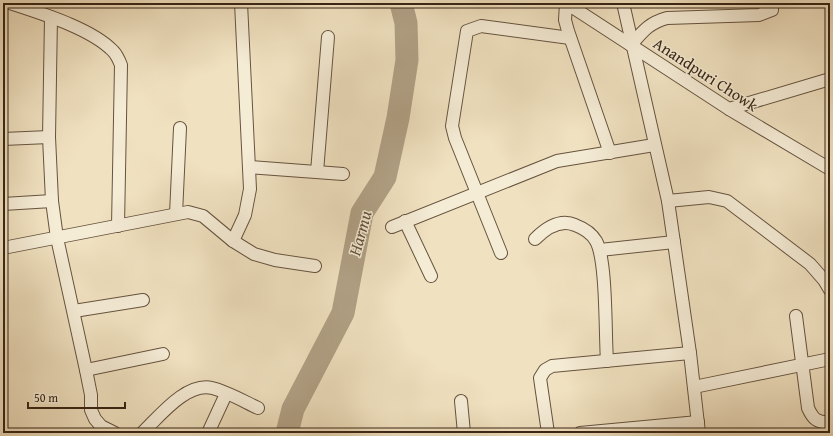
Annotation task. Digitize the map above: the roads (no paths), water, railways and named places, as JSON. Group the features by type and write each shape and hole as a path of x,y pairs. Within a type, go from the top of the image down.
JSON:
{"street":[{"path":"10,3 51,17 100,39 114,52 121,65 118,226"},
{"path":"233,241 248,204 250,189 241,3"},
{"path":"566,3 565,20 570,38 610,153"},
{"name":"Anandpuri Chowk","path":"566,3 729,109 830,170"},
{"path":"580,433 698,427 690,353 668,201 631,45 623,3"},
{"path":"631,45 646,28 655,22 667,18 758,15 772,10 772,3"},
{"path":"51,17 49,137 52,201 57,238 86,370 91,396 91,410 95,419 101,426 115,433"},
{"path":"501,254 452,126 467,31 481,26 570,38"},
{"path":"317,172 328,37"},
{"path":"729,109 830,79"},
{"path":"176,214 180,128"},
{"path":"3,139 49,137"},
{"path":"392,227 476,192 557,161 654,145"},
{"path":"249,167 343,174"},
{"path":"668,201 709,197 728,201 810,264 824,280 830,290"},
{"path":"3,204 52,201"},
{"path":"3,248 188,212 204,216 233,241 254,254 275,260 315,266"},
{"path":"405,221 431,276"},
{"path":"535,239 545,229 557,223 570,223 584,229 596,240 600,250 607,361"},
{"path":"600,250 674,242"},
{"path":"74,311 144,300"},
{"path":"796,316 808,408 813,418 820,422 830,422"},
{"path":"548,433 540,378 545,370 552,366 690,353"},
{"path":"86,370 163,354"},
{"path":"694,387 830,359"},
{"path":"142,433 184,394 198,388 212,388 258,408"},
{"path":"208,433 226,394"},
{"path":"461,401 464,433"}],"waterway":[{"name":"Harmu","path":"287,433 293,409 343,313 362,213 385,177 398,118 407,60 406,23 401,3"}]}
